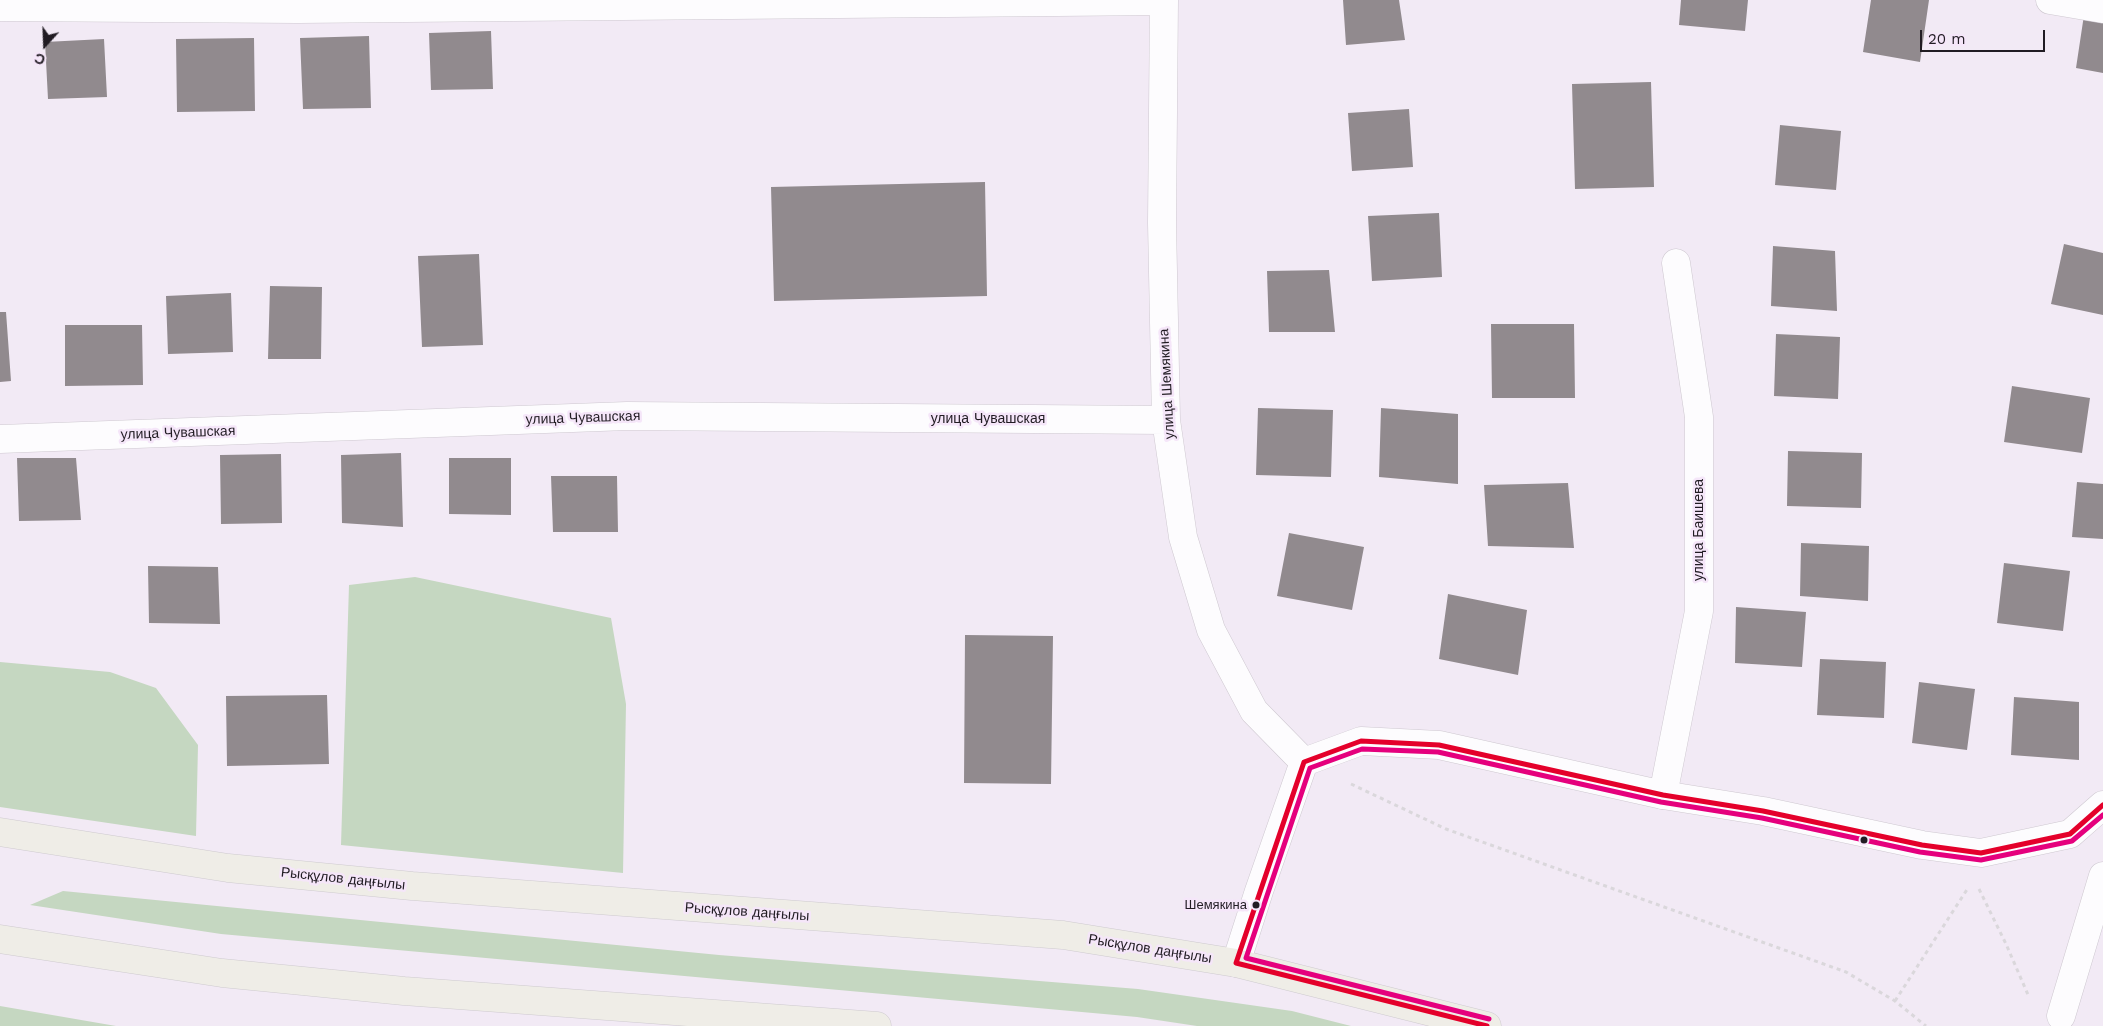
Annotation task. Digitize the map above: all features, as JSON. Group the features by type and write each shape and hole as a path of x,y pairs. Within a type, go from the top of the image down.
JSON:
{"main road":[{"name":"Рысқұлов даңғылы","path":"0,832 228,868 393,884 1063,936 1236,963 1487,1026"},
{"path":"0,938 231,974 404,991 877,1026"}],"street":[{"path":"0,7 298,10 1164,0"},
{"name":"улица Шемякина","path":"1164,0 1162,223 1166,420 1183,537 1211,630 1254,711 1304,762"},
{"path":"2050,0 2103,9"},
{"name":"улица Баишева","path":"1664,795 1700,611 1699,417 1676,264"},
{"name":"улица Чувашская","path":"0,440 627,416 1166,420"},
{"path":"1236,963 1304,762 1361,741 1438,745 1664,795 1763,811 1922,845 1981,853 2070,834 2103,805"},
{"path":"2061,1016 2103,876"}],"path":[{"path":"1304,762 1446,829 1846,972 1896,1001 1926,1026"},
{"path":"1896,1001 1969,887"},
{"path":"1978,887 2006,944 2032,1005"}],"green space":[{"path":"415,577 611,618 626,704 623,873 341,845 349,585"},
{"path":"0,662 110,672 156,688 198,745 196,836 0,807"},
{"path":"63,891 719,955 1138,989 1292,1011 1351,1026 1197,1026 1137,1017 221,934 30,905"},
{"path":"0,1006 116,1026 0,1026"}],"building":[{"path":"1343,0 1399,0 1405,40 1346,45"},
{"path":"1681,0 1748,0 1745,31 1679,25"},
{"path":"1871,0 1929,0 1920,62 1863,52"},
{"path":"2084,15 2103,18 2103,73 2076,68"},
{"path":"491,31 493,89 431,90 429,33"},
{"path":"369,36 371,108 303,109 300,38"},
{"path":"254,38 255,111 177,112 176,39"},
{"path":"104,39 107,97 48,99 45,42"},
{"path":"1651,82 1654,187 1575,189 1572,84"},
{"path":"1409,109 1413,167 1352,171 1348,113"},
{"path":"1780,125 1841,131 1836,190 1775,185"},
{"path":"985,182 987,296 774,301 771,187"},
{"path":"1439,213 1442,277 1372,281 1368,216"},
{"path":"2064,244 2103,253 2103,315 2051,304"},
{"path":"1773,246 1835,251 1837,311 1771,306"},
{"path":"479,254 483,345 422,347 418,256"},
{"path":"1329,270 1335,332 1269,332 1267,271"},
{"path":"270,286 322,287 321,359 268,359"},
{"path":"231,293 233,352 168,354 166,296"},
{"path":"0,312 6,312 11,381 0,382"},
{"path":"1491,324 1574,324 1575,398 1492,398"},
{"path":"65,325 142,325 143,385 65,386"},
{"path":"1776,334 1840,337 1838,399 1774,396"},
{"path":"2012,386 2090,398 2082,453 2004,442"},
{"path":"1258,408 1333,410 1331,477 1256,475"},
{"path":"1381,408 1458,414 1458,484 1379,477"},
{"path":"1788,451 1862,453 1861,508 1787,506"},
{"path":"401,453 403,527 342,523 341,455"},
{"path":"281,454 282,523 221,524 220,455"},
{"path":"17,458 76,458 81,520 19,521"},
{"path":"449,458 511,458 511,515 449,514"},
{"path":"551,476 617,476 618,532 553,532"},
{"path":"2077,482 2103,484 2103,539 2072,537"},
{"path":"1568,483 1574,548 1488,546 1484,485"},
{"path":"1289,533 1364,547 1352,610 1277,596"},
{"path":"1801,543 1869,546 1868,601 1800,596"},
{"path":"2004,563 2070,571 2063,631 1997,623"},
{"path":"148,566 218,567 220,624 149,623"},
{"path":"1448,594 1527,610 1518,675 1439,659"},
{"path":"1736,607 1806,612 1802,667 1735,663"},
{"path":"965,635 1053,636 1051,784 964,783"},
{"path":"1820,659 1886,662 1884,718 1817,715"},
{"path":"1919,682 1975,689 1967,750 1912,743"},
{"path":"327,695 329,764 227,766 226,696"},
{"path":"2014,697 2079,702 2079,760 2011,755"}],"transit line":[{"path":"1487,1026 1236,963 1304,762 1361,741 1439,745 1663,795 1763,811 1922,845 1981,853 2070,834 2103,805"},
{"path":"1489,1019 1246,958 1310,768 1362,749 1438,752 1661,802 1762,818 1920,852 1981,860 2072,841 2103,815"}],"place":[{"name":"Шемякина","path":"1256,905"}]}
